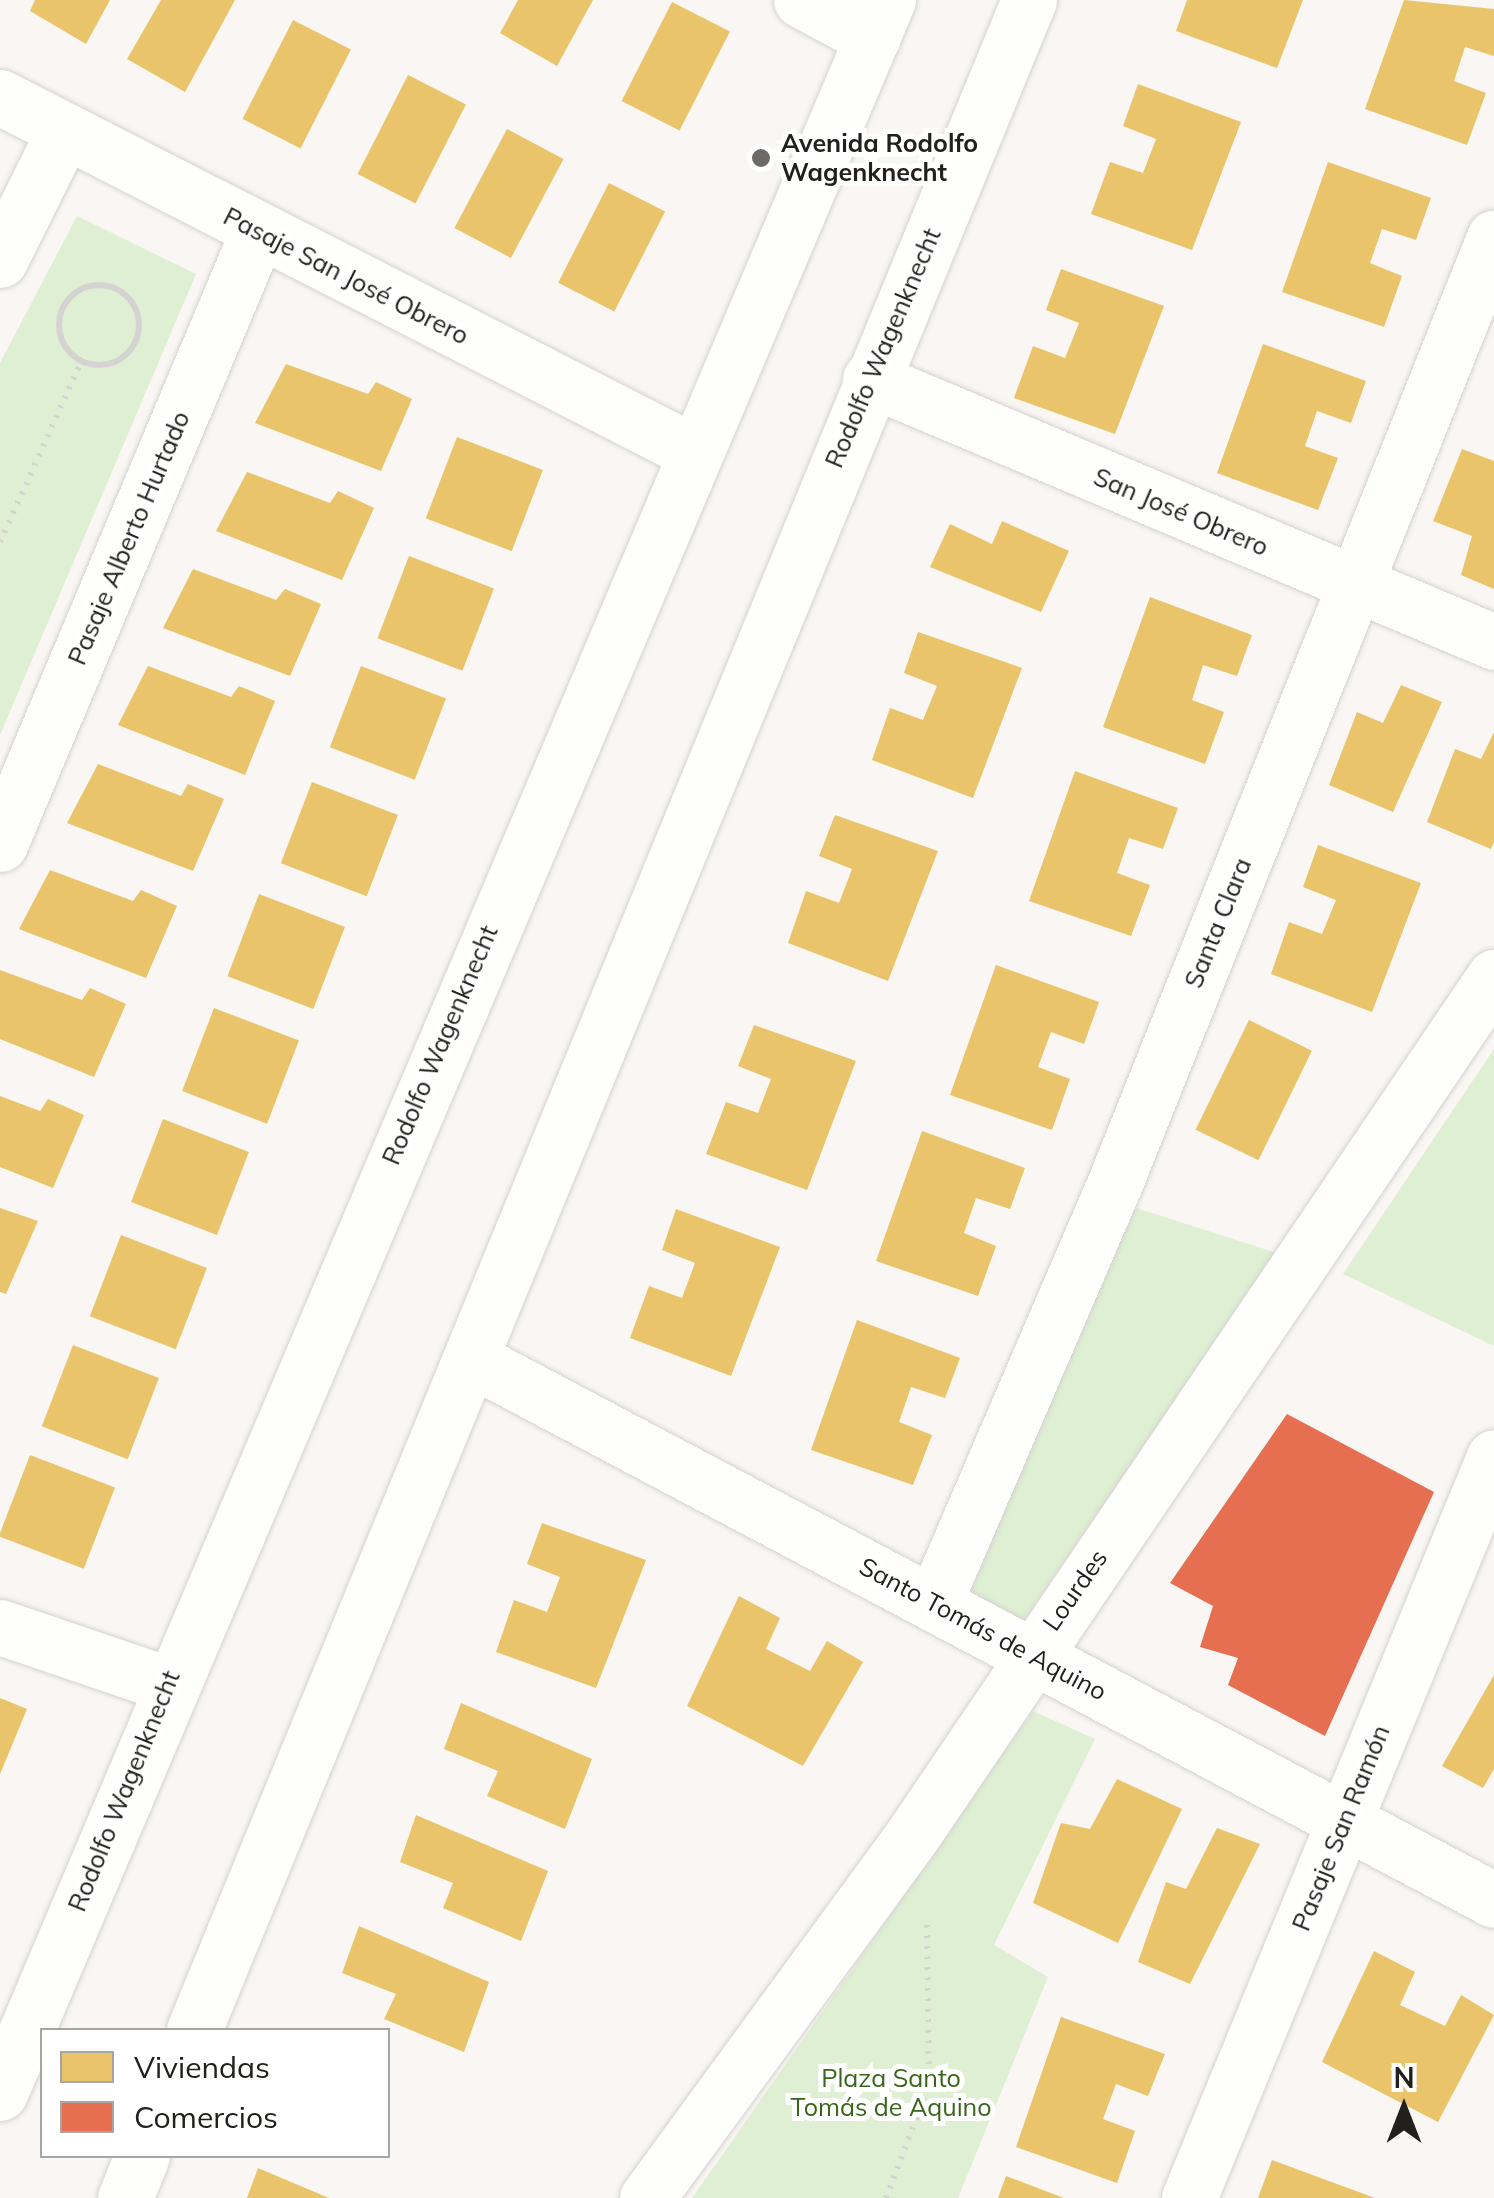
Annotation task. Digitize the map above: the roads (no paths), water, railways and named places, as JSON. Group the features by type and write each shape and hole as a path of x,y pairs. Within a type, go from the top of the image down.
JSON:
{"street":[{"path":"801,0 880,19"},
{"name":"Rodolfo Wagenknecht","path":"195,2028 870,379 1030,0"},
{"name":"Rodolfo Wagenknecht","path":"0,2094 168,1684 880,19"},
{"name":"Pasaje San José Obrero","path":"0,97 694,452"},
{"path":"0,260 64,131"},
{"name":"Pasaje Alberto Hurtado","path":"0,844 258,231"},
{"name":"Santa Clara","path":"934,1604 1494,238"},
{"name":"San José Obrero","path":"870,379 1353,586 1494,642"},
{"name":"Lourdes","path":"647,2198 912,1836 1030,1654 1494,976"},
{"name":"Santo Tomás de Aquino","path":"471,1359 1494,1900"},
{"name":"Pasaje San Ramón","path":"1188,2198 1494,1458"},
{"path":"0,1628 168,1684"},
{"path":"125,2198 141,2158"}],"place":[{"name":"Avenida Rodolfo Wagenknecht","path":"761,158"}],"park label":[{"name":"Plaza Santo Tomás de Aquino","path":"891,2094"}]}
